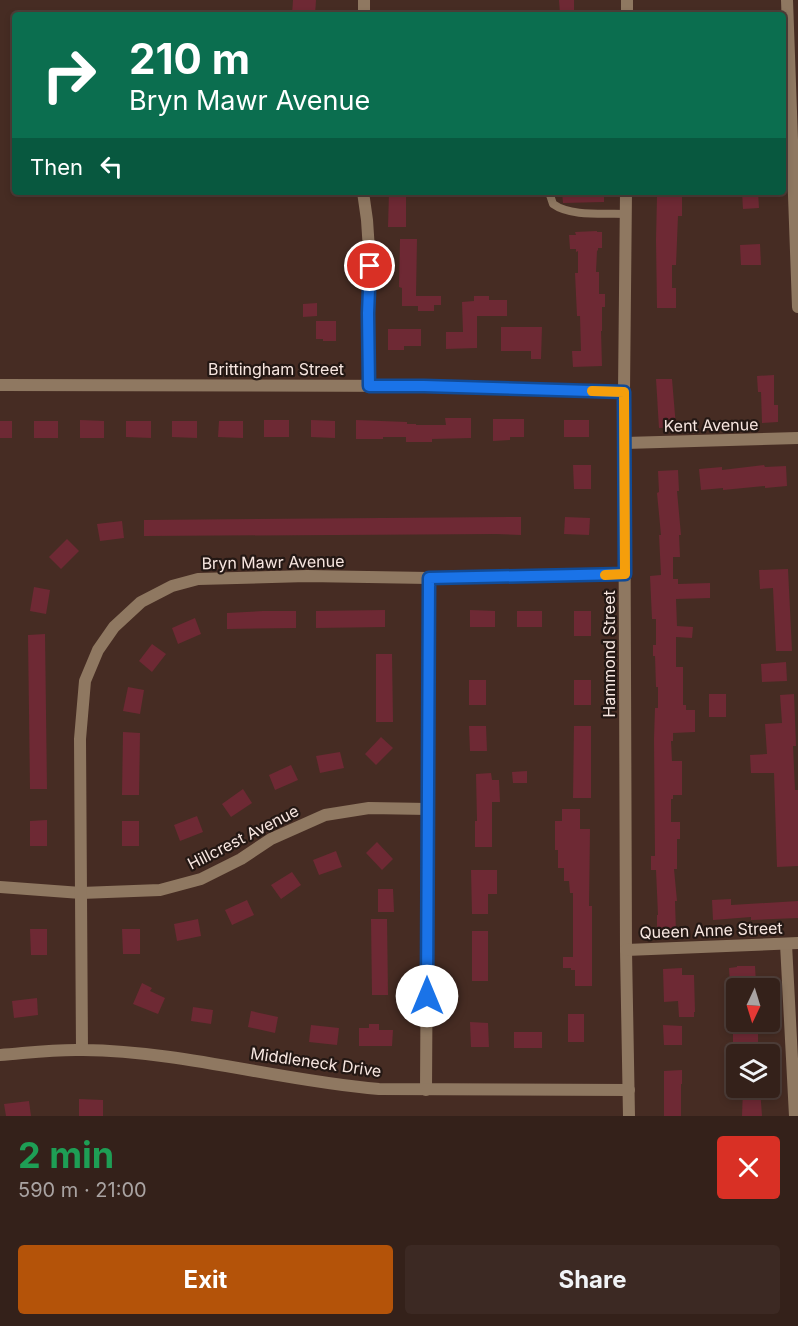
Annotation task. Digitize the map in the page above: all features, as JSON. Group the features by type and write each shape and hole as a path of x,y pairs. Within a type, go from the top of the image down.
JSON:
{"street":[{"path":"787,0 798,308"},
{"path":"363,195 370,266 369,386"},
{"name":"Hammond Street","path":"626,195 624,392 626,950 629,1116"},
{"name":"Brittingham Street","path":"0,385 424,386 624,392"},
{"name":"Kent Avenue","path":"625,443 798,438"},
{"name":"Bryn Mawr Avenue","path":"82,1050 80,739 85,681 98,650 114,627 141,602 172,586 198,579 625,574"},
{"path":"426,1090 429,578"},
{"name":"Hillcrest Avenue","path":"0,887 81,893 160,891 184,885 211,874 241,859 271,839 325,815 369,808 428,809"},
{"path":"792,944 795,1116"},
{"name":"Queen Anne Street","path":"626,950 792,944"},
{"name":"Middleneck Drive","path":"0,1055 82,1050 164,1057 340,1086 379,1089 629,1090"}],"lane":[{"path":"550,195 553,204 562,210 626,214"}],"building":[{"path":"293,0 316,0 315,12 292,12"},
{"path":"559,0 574,0 574,12 560,12"},
{"path":"389,195 406,195 406,227 388,227"},
{"path":"562,195 604,195 604,202 563,203"},
{"path":"742,195 758,195 759,208 743,209"},
{"path":"657,196 682,197 682,216 678,216 676,265 672,265 672,288 676,288 676,308 657,308"},
{"path":"575,232 602,232 602,248 598,248 597,251 596,272 599,272 599,294 605,294 601,331 602,366 573,367 572,351 581,351 580,316 577,316 575,273 578,273 578,251 570,249 569,235 576,235"},
{"path":"400,239 417,239 416,296 441,296 441,305 434,305 434,311 418,311 418,306 402,306 402,288 399,287"},
{"path":"760,244 761,265 741,265 740,245"},
{"path":"474,296 489,296 489,300 507,300 507,316 477,316 477,348 446,349 446,332 463,332 462,302 474,301"},
{"path":"317,303 317,316 303,317 303,304"},
{"path":"316,321 336,321 336,341 316,339"},
{"path":"501,327 542,327 541,359 531,359 531,351 501,351"},
{"path":"388,329 421,329 421,346 404,346 404,350 388,350"},
{"path":"774,375 774,405 778,405 778,422 762,423 761,392 758,392 757,376"},
{"path":"656,379 672,379 676,427 659,428"},
{"path":"445,418 471,418 471,438 432,439 432,442 406,442 406,437 356,439 356,420 446,425"},
{"path":"493,419 524,419 524,437 493,441"},
{"path":"80,420 104,421 104,438 80,438"},
{"path":"264,420 289,420 289,437 264,437"},
{"path":"311,420 335,421 335,438 311,437"},
{"path":"564,420 589,420 589,437 564,437"},
{"path":"0,421 12,421 12,438 0,438"},
{"path":"34,421 58,421 58,438 34,438"},
{"path":"126,421 151,421 151,438 126,437"},
{"path":"172,421 197,421 197,438 172,437"},
{"path":"219,421 243,421 243,438 218,437"},
{"path":"573,465 591,465 591,489 574,489"},
{"path":"764,465 765,467 786,466 787,486 701,490 699,469 722,467 722,470"},
{"path":"678,470 680,557 673,557 673,579 678,579 678,584 710,583 710,598 676,599 677,626 693,627 692,638 676,637 676,667 683,667 683,705 686,705 686,710 695,710 695,732 673,733 673,741 671,741 672,761 682,761 682,795 673,795 671,799 671,822 680,822 680,839 677,839 677,869 674,869 677,901 675,901 676,932 657,933 656,870 651,870 651,856 655,856 654,739 658,687 656,687 655,656 653,656 653,645 656,645 656,619 652,619 650,576 661,575 658,471"},
{"path":"521,517 521,535 144,536 144,520"},
{"path":"565,517 590,518 589,535 564,534"},
{"path":"122,521 124,538 100,541 97,524"},
{"path":"67,539 79,551 61,569 49,557"},
{"path":"788,569 792,651 776,651 773,588 760,589 759,570"},
{"path":"34,587 50,590 46,614 30,611"},
{"path":"385,610 385,627 316,628 316,611"},
{"path":"470,610 495,611 495,627 470,627"},
{"path":"296,611 296,628 227,629 227,613"},
{"path":"517,611 542,611 542,627 517,627"},
{"path":"574,611 591,611 591,636 574,636"},
{"path":"195,618 201,634 178,644 172,628"},
{"path":"45,634 47,789 30,789 28,635"},
{"path":"152,644 166,654 152,672 139,661"},
{"path":"376,654 392,654 393,722 376,722"},
{"path":"786,662 787,681 762,682 761,664"},
{"path":"469,680 486,680 486,705 469,705"},
{"path":"574,680 591,680 591,705 574,705"},
{"path":"128,687 144,690 140,714 123,711"},
{"path":"709,694 726,694 726,717 709,717"},
{"path":"794,694 796,746 793,746 795,790 798,790 798,866 777,867 774,773 751,773 750,755 767,754 765,724 782,723 780,695"},
{"path":"469,726 486,726 487,751 470,751"},
{"path":"574,726 591,726 591,798 573,798"},
{"path":"123,732 140,733 139,795 122,795"},
{"path":"381,737 393,748 376,765 365,754"},
{"path":"340,752 344,768 320,773 316,756"},
{"path":"291,765 298,780 275,790 269,775"},
{"path":"527,771 527,783 513,783 512,772"},
{"path":"491,773 492,780 499,780 500,802 492,802 492,847 475,847 476,774"},
{"path":"243,789 252,803 231,817 222,804"},
{"path":"562,809 580,809 580,829 590,829 589,906 592,906 592,986 575,986 575,970 563,968 563,957 573,957 573,893 570,893 569,881 564,881 564,868 558,868 558,850 555,850 555,821 562,821"},
{"path":"197,816 203,832 180,841 174,825"},
{"path":"47,820 47,846 30,846 30,821"},
{"path":"122,821 139,821 139,846 122,846"},
{"path":"377,842 393,859 382,870 366,853"},
{"path":"336,851 342,867 319,875 313,860"},
{"path":"471,870 497,870 497,894 488,894 488,914 472,914"},
{"path":"292,872 301,885 281,899 271,885"},
{"path":"378,889 393,889 394,912 378,912"},
{"path":"731,899 731,905 798,901 798,918 751,920 751,917 713,920 712,900"},
{"path":"247,900 254,915 232,925 225,910"},
{"path":"198,919 201,936 177,941 174,924"},
{"path":"371,919 387,919 388,995 372,995"},
{"path":"30,929 47,929 47,955 31,955"},
{"path":"122,929 140,929 140,954 123,954"},
{"path":"472,931 488,931 488,981 472,981"},
{"path":"755,966 756,978 730,978 729,968"},
{"path":"682,968 682,975 694,975 694,1017 679,1017 678,1001 664,1002 663,969"},
{"path":"142,983 152,988 150,991 165,998 158,1014 133,1004"},
{"path":"37,998 38,1015 14,1018 12,1001"},
{"path":"193,1007 213,1010 211,1024 191,1021"},
{"path":"251,1011 278,1017 275,1033 248,1027"},
{"path":"568,1014 584,1014 584,1042 568,1042"},
{"path":"470,1022 488,1023 489,1047 471,1047"},
{"path":"369,1024 379,1024 379,1030 393,1030 392,1046 359,1046 359,1028 369,1028"},
{"path":"311,1025 339,1028 337,1045 309,1042"},
{"path":"663,1025 682,1026 682,1045 664,1045"},
{"path":"514,1032 542,1032 542,1048 514,1048"},
{"path":"758,1033 758,1044 733,1044 733,1034"},
{"path":"682,1070 681,1116 664,1116 664,1071"},
{"path":"743,1098 761,1098 762,1116 742,1116"},
{"path":"79,1099 103,1100 103,1116 79,1116"},
{"path":"29,1101 31,1116 6,1116 4,1104"}],"slow traffic":[{"path":"592,391 624,392 625,574 605,575"}],"route":[{"path":"370,266 369,386 624,392 625,574 429,578 427,996"}]}
